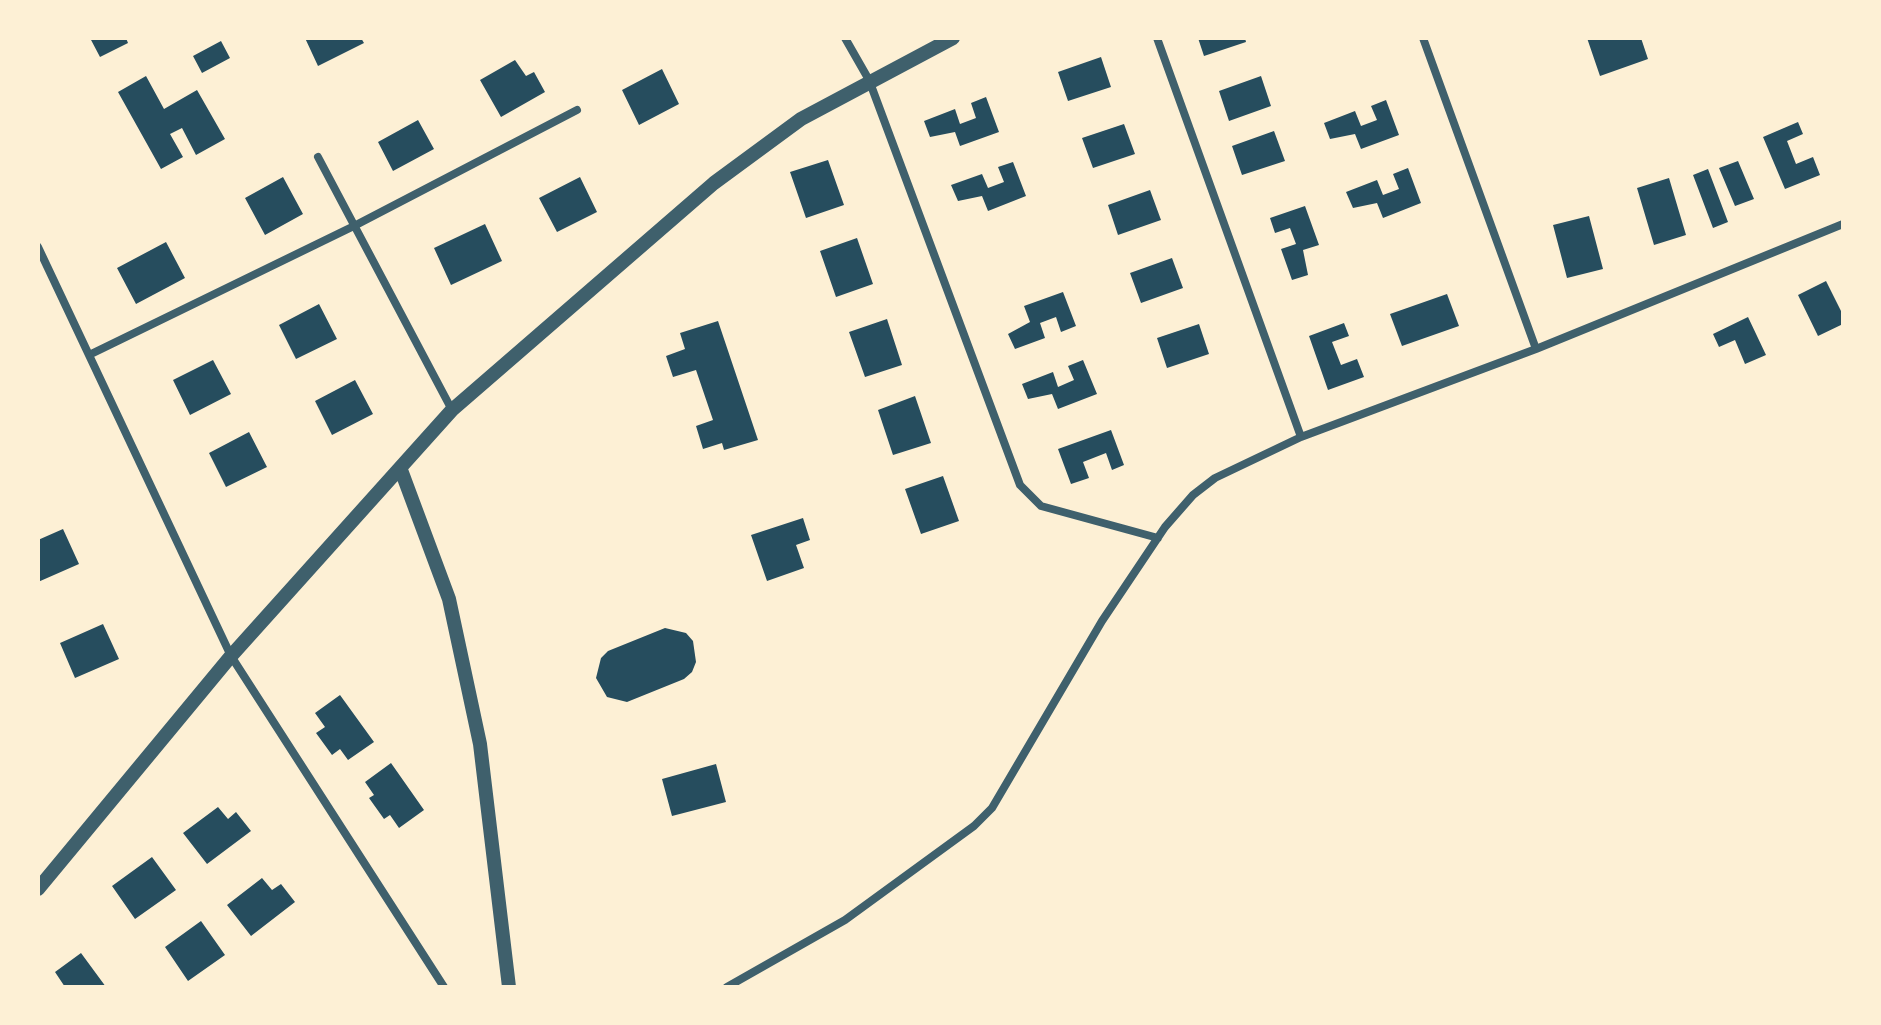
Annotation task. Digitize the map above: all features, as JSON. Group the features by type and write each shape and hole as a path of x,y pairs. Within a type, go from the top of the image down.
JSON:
{"street":[{"path":"845,38 869,80 1020,485 1041,506 1158,538"},
{"path":"38,889 231,656 452,410 714,183 801,119 869,80 953,38"},
{"path":"1157,38 1301,437"},
{"path":"1423,38 1536,349"},
{"path":"89,355 354,226 577,110"},
{"path":"318,157 452,410"},
{"path":"727,987 845,920 974,826 992,808 1102,621 1158,538 1193,495 1215,478 1301,437 1536,349 1843,224"},
{"path":"38,247 231,656 444,987"},
{"path":"401,470 449,599 480,744 509,987"}],"building":[{"path":"90,38 126,38 128,43 100,57"},
{"path":"305,38 361,38 364,43 318,66"},
{"path":"1198,38 1245,38 1246,42 1204,56"},
{"path":"1587,38 1641,38 1648,59 1600,76"},
{"path":"221,41 230,58 202,73 193,56"},
{"path":"1101,57 1111,87 1068,101 1058,72"},
{"path":"515,60 526,76 534,72 545,92 501,117 480,80"},
{"path":"662,69 679,104 639,125 622,90"},
{"path":"146,76 164,109 197,90 225,139 196,155 182,128 170,134 183,157 161,169 118,92"},
{"path":"1261,76 1271,106 1229,121 1219,91"},
{"path":"986,97 999,132 960,146 955,132 930,137 924,121 955,109 960,124 976,118 971,103"},
{"path":"1386,100 1399,135 1361,149 1355,134 1330,139 1324,123 1355,111 1361,126 1377,120 1371,106"},
{"path":"418,120 434,149 393,171 378,142"},
{"path":"1798,122 1803,134 1787,141 1796,164 1813,157 1820,175 1785,189 1763,137"},
{"path":"1124,124 1135,154 1093,168 1082,138"},
{"path":"1274,131 1285,161 1242,175 1232,146"},
{"path":"828,160 844,205 806,218 790,172"},
{"path":"1738,161 1754,199 1735,206 1719,168"},
{"path":"1013,162 1026,196 988,211 982,196 958,201 951,185 982,174 988,188 1004,182 998,167"},
{"path":"1408,168 1421,203 1383,218 1377,203 1353,208 1346,192 1377,180 1383,195 1399,189 1393,174"},
{"path":"1708,169 1728,222 1713,228 1693,175"},
{"path":"283,177 303,214 265,235 245,198"},
{"path":"580,177 597,212 557,232 539,198"},
{"path":"1669,178 1686,235 1654,245 1637,188"},
{"path":"1150,190 1161,220 1118,235 1108,205"},
{"path":"1305,206 1319,245 1303,250 1308,275 1292,280 1281,249 1296,244 1290,228 1275,233 1270,218"},
{"path":"1589,216 1603,269 1567,278 1553,225"},
{"path":"485,224 502,261 451,285 434,248"},
{"path":"857,238 873,284 836,297 820,251"},
{"path":"166,242 185,278 136,304 117,268"},
{"path":"1172,258 1183,288 1141,303 1130,273"},
{"path":"1826,281 1843,315 1843,324 1818,336 1798,295"},
{"path":"1063,292 1076,326 1061,332 1056,317 1040,323 1045,338 1015,349 1008,334 1030,322 1024,306"},
{"path":"1447,294 1459,326 1402,346 1390,314"},
{"path":"319,304 337,339 296,359 279,325"},
{"path":"1748,317 1766,355 1745,364 1735,340 1719,347 1713,334"},
{"path":"887,319 902,365 865,377 849,332"},
{"path":"718,321 758,440 724,450 722,443 703,449 696,426 713,420 696,370 673,377 666,356 685,349 680,333"},
{"path":"1344,323 1349,336 1332,342 1341,365 1357,359 1364,377 1328,390 1309,336"},
{"path":"1199,324 1209,354 1167,368 1157,338"},
{"path":"213,360 231,394 190,415 173,380"},
{"path":"1083,360 1097,394 1058,409 1052,394 1028,399 1022,384 1053,372 1058,387 1074,380 1068,366"},
{"path":"355,380 373,414 332,435 315,401"},
{"path":"915,396 931,443 893,455 878,410"},
{"path":"1111,430 1124,465 1112,470 1106,453 1083,462 1089,478 1071,484 1058,449"},
{"path":"249,432 267,467 226,487 209,453"},
{"path":"943,476 959,521 921,534 905,489"},
{"path":"803,518 810,540 796,545 804,568 767,581 751,535"},
{"path":"63,529 79,564 38,582 38,540"},
{"path":"103,624 119,659 75,678 60,643"},
{"path":"665,628 686,633 693,641 696,662 692,672 684,679 627,702 607,697 596,678 601,658 608,651"},
{"path":"340,695 374,742 348,760 340,749 332,755 316,733 325,727 315,713"},
{"path":"391,763 424,810 399,828 390,815 384,819 369,798 374,795 365,782"},
{"path":"716,764 726,802 672,816 662,779"},
{"path":"218,807 228,819 236,812 251,831 207,864 183,833"},
{"path":"152,857 176,890 135,919 112,886"},
{"path":"262,878 272,890 281,884 295,902 251,936 227,905"},
{"path":"201,921 225,955 188,981 165,947"},
{"path":"81,953 106,987 65,987 55,972"}]}
